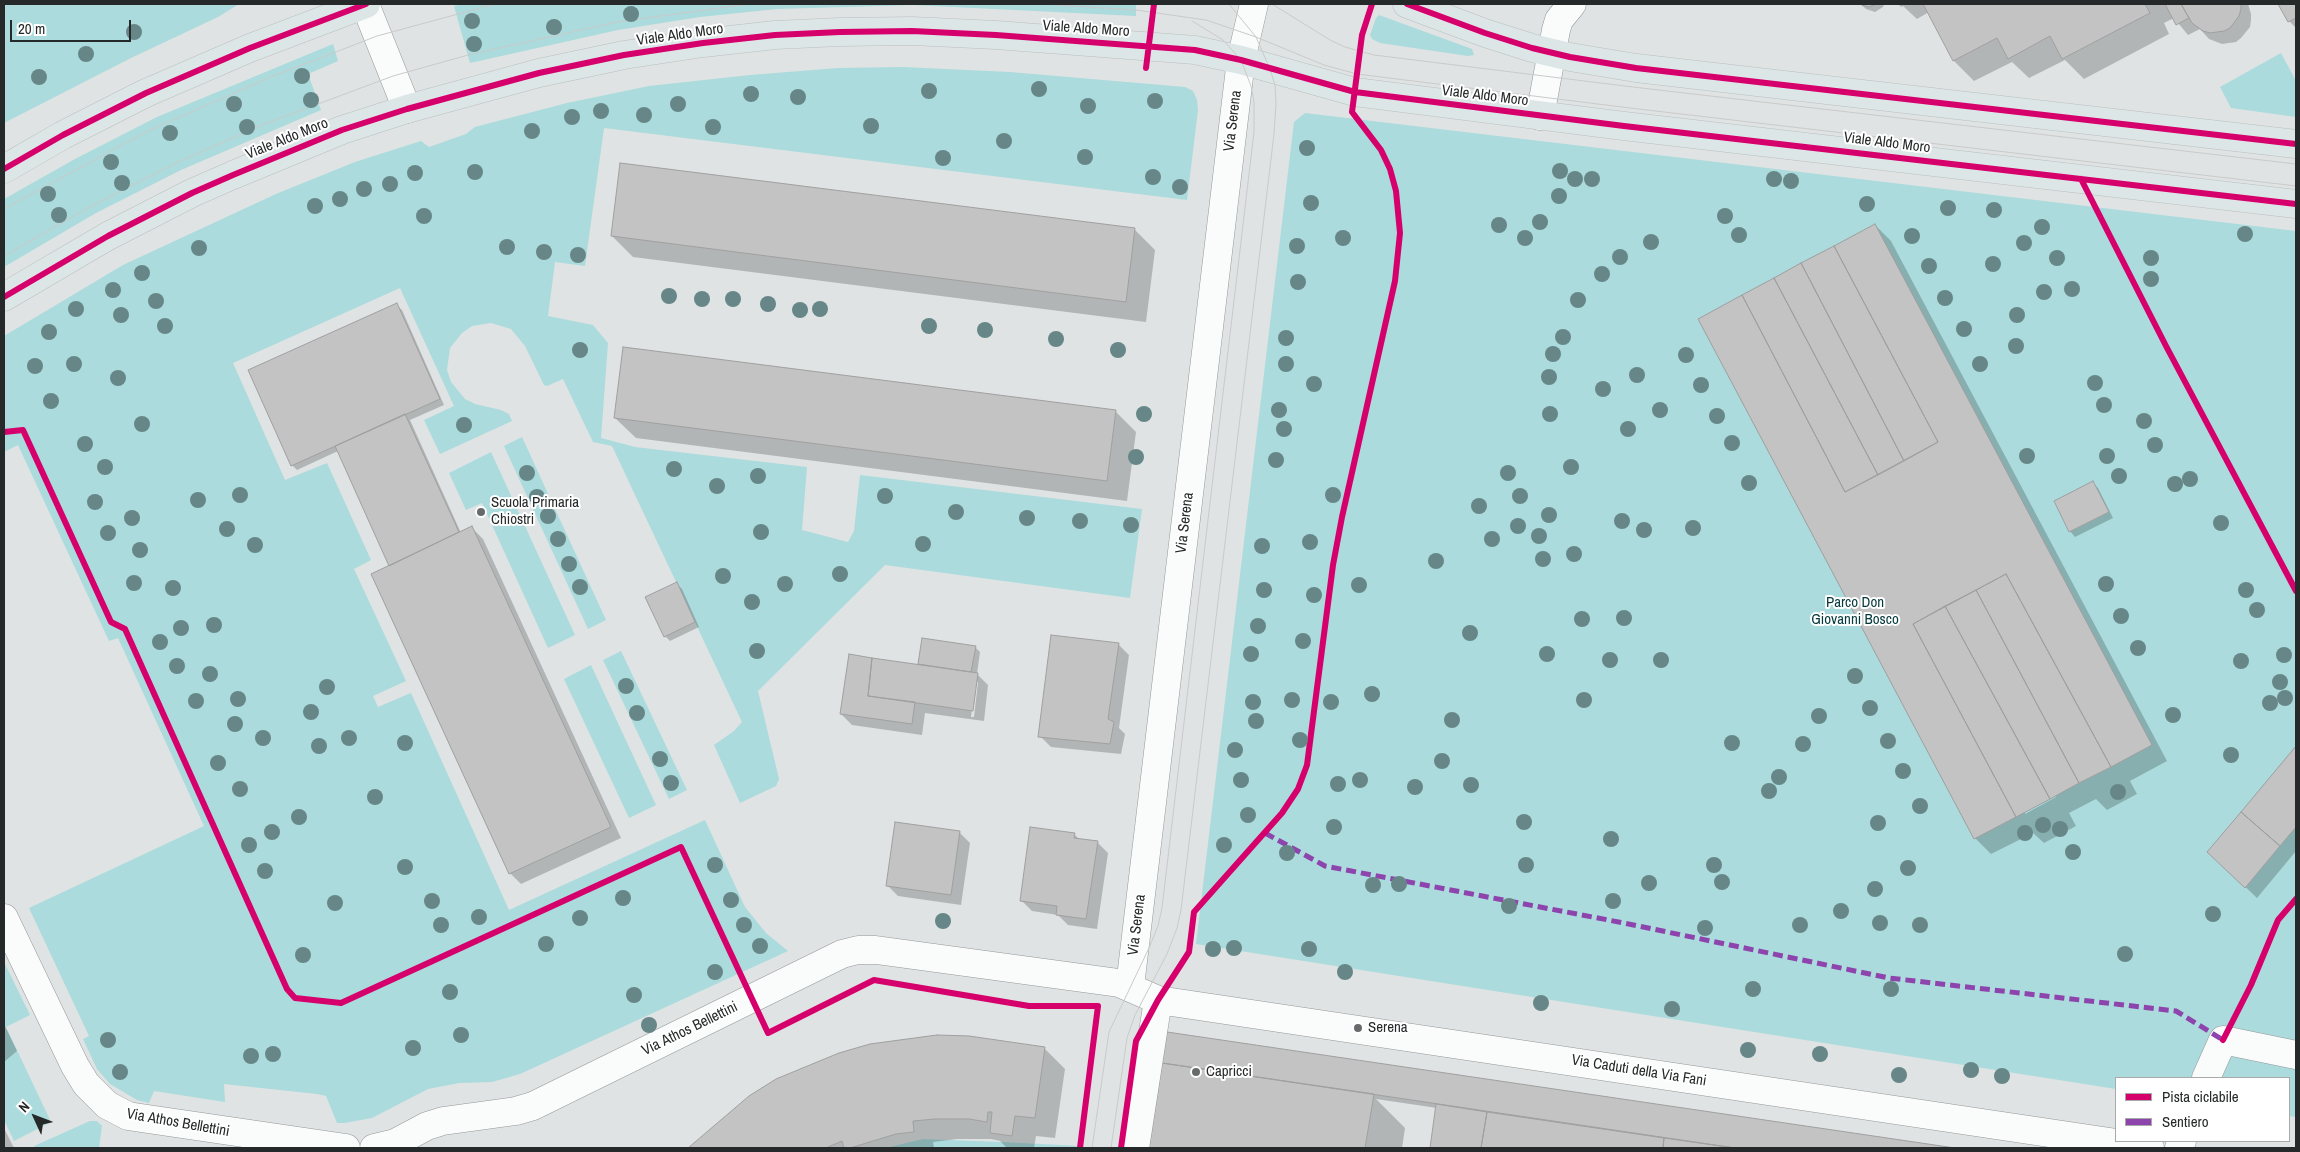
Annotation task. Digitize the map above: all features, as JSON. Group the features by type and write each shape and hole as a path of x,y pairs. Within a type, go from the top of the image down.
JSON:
{"main road":[{"path":"4,169 146,93 323,11 365,4"},
{"path":"1407,4 1485,33 1552,53 1646,69 2296,144"},
{"name":"Viale Aldo Moro","path":"4,297 108,236 200,190 342,130 406,109 539,73 624,55 703,43 775,35 912,31 987,34 1196,50 1241,60 1355,92 1540,116 2296,204"}],"street":[{"path":"365,4 406,109"},
{"name":"Via Serena","path":"1130,986 1241,60 1254,4"},
{"path":"1540,116 1559,20 1572,4"},
{"name":"Via Athos Bellettini","path":"4,918 75,1066 86,1084 107,1105 128,1116 346,1148"},
{"name":"Via Athos Bellettini","path":"374,1148 395,1143 427,1126 443,1121 516,1111 533,1106 842,954 858,950 876,950 1119,982 1130,986"},
{"name":"Via Caduti della Via Fani","path":"1130,986 1158,1000 2150,1148"},
{"path":"1135,1148 1158,1000"},
{"path":"2206,1077 2223,1040 2296,1055"}],"green space":[{"path":"4,4 239,4 218,17 131,58 4,123"},
{"path":"463,4 1136,4 1136,16 913,5 777,9 700,17 618,30 470,63 454,6"},
{"path":"1379,15 1472,49 1474,55 1468,56 1380,43 1372,39 1370,35 1376,18"},
{"path":"333,44 338,61 308,74 321,110 181,170 96,213 4,267 4,199 75,159 157,117"},
{"path":"2281,53 2296,81 2296,117 2231,108 2220,87"},
{"path":"903,67 1010,72 1185,87 1193,91 1197,100 1198,110 1187,200 604,128 585,266 555,262 548,316 593,325 608,343 601,438 635,447 807,467 802,530 848,542 854,531 860,475 1142,509 1130,598 885,565 758,691 779,779 776,786 740,803 714,745 734,731 742,722 612,446 593,442 563,379 547,386 544,385 525,346 511,329 491,323 472,326 462,333 450,348 447,370 451,382 465,399 475,404 501,410 509,414 512,421 440,454 424,420 454,406 400,288 233,363 285,480 327,463 371,560 354,569 406,681 373,696 378,707 411,693 509,910 705,820 745,907 766,933 788,951 520,1074 492,1082 459,1083 428,1089 372,1118 337,1123 326,1096 317,1094 224,1084 225,1102 154,1091 149,1103 137,1100 110,1084 97,1069 83,1039 89,1036 29,908 204,826 118,638 109,641 18,445 4,452 4,336 123,265 276,194 355,162 421,141 429,147 466,134 475,127 567,103 649,86 838,68"},
{"name":"Parco Don Giovanni Bosco","path":"1305,113 2296,231 2296,1117 2290,1116 2290,1077 2115,1077 2115,1089 1196,944 1294,122"},
{"path":"522,437 606,620 588,629 504,446"},
{"path":"491,452 575,635 548,648 482,503 466,510 449,473"},
{"path":"621,651 687,790 669,799 603,660"},
{"path":"591,665 656,805 629,818 564,679"},
{"path":"4,962 30,1015 6,1027 51,1122 14,1141 4,1120"},
{"path":"90,1121 97,1121 102,1126 99,1148 36,1148 34,1146"},
{"path":"923,1139 1081,1146 1080,1148 885,1148"}],"building":[{"path":"1859,4 1876,4 1869,7"},
{"path":"1923,4 2145,4 2150,13 2062,59 2050,36 2008,59 1997,38 1953,61"},
{"path":"2165,4 2181,4 2189,18 2176,25"},
{"path":"2181,4 2241,4 2241,9 2239,16 2230,28 2210,33 2203,31 2192,23"},
{"path":"2278,4 2296,4 2296,18 2288,22"},
{"path":"620,163 1135,228 1126,302 611,236"},
{"path":"1875,224 2152,745 2111,767 2006,574 1913,624 2016,817 1974,839 1698,319 1742,295 1845,492 1938,442 1834,246"},
{"path":"1834,246 1938,442 1904,461 1801,263"},
{"path":"1801,263 1904,461 1878,475 1774,278"},
{"path":"1774,278 1878,475 1845,492 1742,295"},
{"path":"397,303 440,399 291,466 248,370"},
{"path":"623,347 1116,410 1107,481 614,418"},
{"path":"405,414 459,532 389,566 335,446"},
{"path":"2093,481 2109,512 2069,532 2054,501"},
{"path":"472,526 611,827 509,874 371,574"},
{"path":"2006,574 2111,767 2079,783 1976,590"},
{"path":"677,582 695,622 664,637 645,597"},
{"path":"1976,590 2079,783 2050,799 1945,606"},
{"path":"1945,606 2050,799 2016,817 1913,624"},
{"path":"1051,635 1119,643 1108,719 1114,722 1110,744 1038,737"},
{"path":"922,638 976,646 971,672 918,664"},
{"path":"849,654 872,658 868,696 915,702 912,724 840,714"},
{"path":"872,658 978,673 973,711 868,696"},
{"path":"2296,746 2296,827 2280,846 2241,812"},
{"path":"2241,812 2280,846 2245,888 2207,852"},
{"path":"895,822 960,831 951,895 886,886"},
{"path":"1030,827 1075,833 1074,838 1098,841 1086,919 1056,915 1057,906 1020,901"},
{"path":"1167,1032 1955,1148 1735,1148 1162,1063"},
{"path":"937,1035 969,1036 1045,1047 1035,1118 1015,1116 1012,1136 990,1133 992,1112 988,1112 987,1122 969,1119 913,1121 914,1132 896,1134 850,1148 844,1148 842,1141 826,1148 688,1148 749,1096 776,1079 839,1053 870,1044"},
{"path":"1162,1063 1374,1094 1365,1148 1149,1148"},
{"path":"1436,1104 1487,1112 1481,1148 1430,1148"},
{"path":"1487,1112 1664,1138 1663,1148 1481,1148"},
{"path":"1664,1138 1735,1148 1663,1148"}],"tram line":[{"path":"4,209 146,132 266,79 377,36 495,4"},
{"path":"4,256 93,205 178,162 262,125 393,76 468,55 617,22 749,4"},
{"path":"1041,4 1136,10 1206,20 1256,37 1324,65 1357,74 2296,186"},
{"path":"1111,1148 1127,1038 1135,1015 1167,954 1177,928 1181,910 1274,134 1275,85 1270,69 1256,37 1229,4"},
{"path":"1272,4 1330,40 1345,47 1374,55 2296,164"},
{"path":"1092,1148 1109,1032 1149,948 1158,926 1162,908 1254,132 1254,102 1251,86 1241,60 1223,40 1192,21"}],"marked path":[{"path":"1265,833 1325,866 1624,923 1889,978 2176,1011 2223,1040"}],"cycle path":[{"path":"4,169 63,135 146,93 250,48 366,4"},
{"path":"1146,68 1154,4"},
{"path":"1121,1148 1136,1041 1158,1000 1189,952 1194,912 1282,813 1298,789 1307,765 1333,565 1395,281 1400,233 1396,191 1390,169 1381,150 1352,112 1362,35 1372,4"},
{"path":"1407,4 1532,48 1570,57 1636,68 2296,144"},
{"path":"4,297 108,236 192,193 342,130 407,109 539,73 624,55 703,43 775,35 840,32 912,31 996,35 1195,50 1241,60 1355,92 1624,126 2296,204"},
{"path":"2081,179 2166,346 2296,591"},
{"path":"4,432 23,430 111,622 125,629 287,989 295,998 341,1003 681,847 768,1033 874,980 1029,1006 1098,1006 1080,1148"},
{"path":"2223,1040 2251,985 2278,920 2296,899"}],"place":[{"name":"Scuola Primaria Chiostri","path":"481,512"},
{"name":"Serena","path":"1358,1028"},
{"name":"Capricci","path":"1196,1072"}]}
